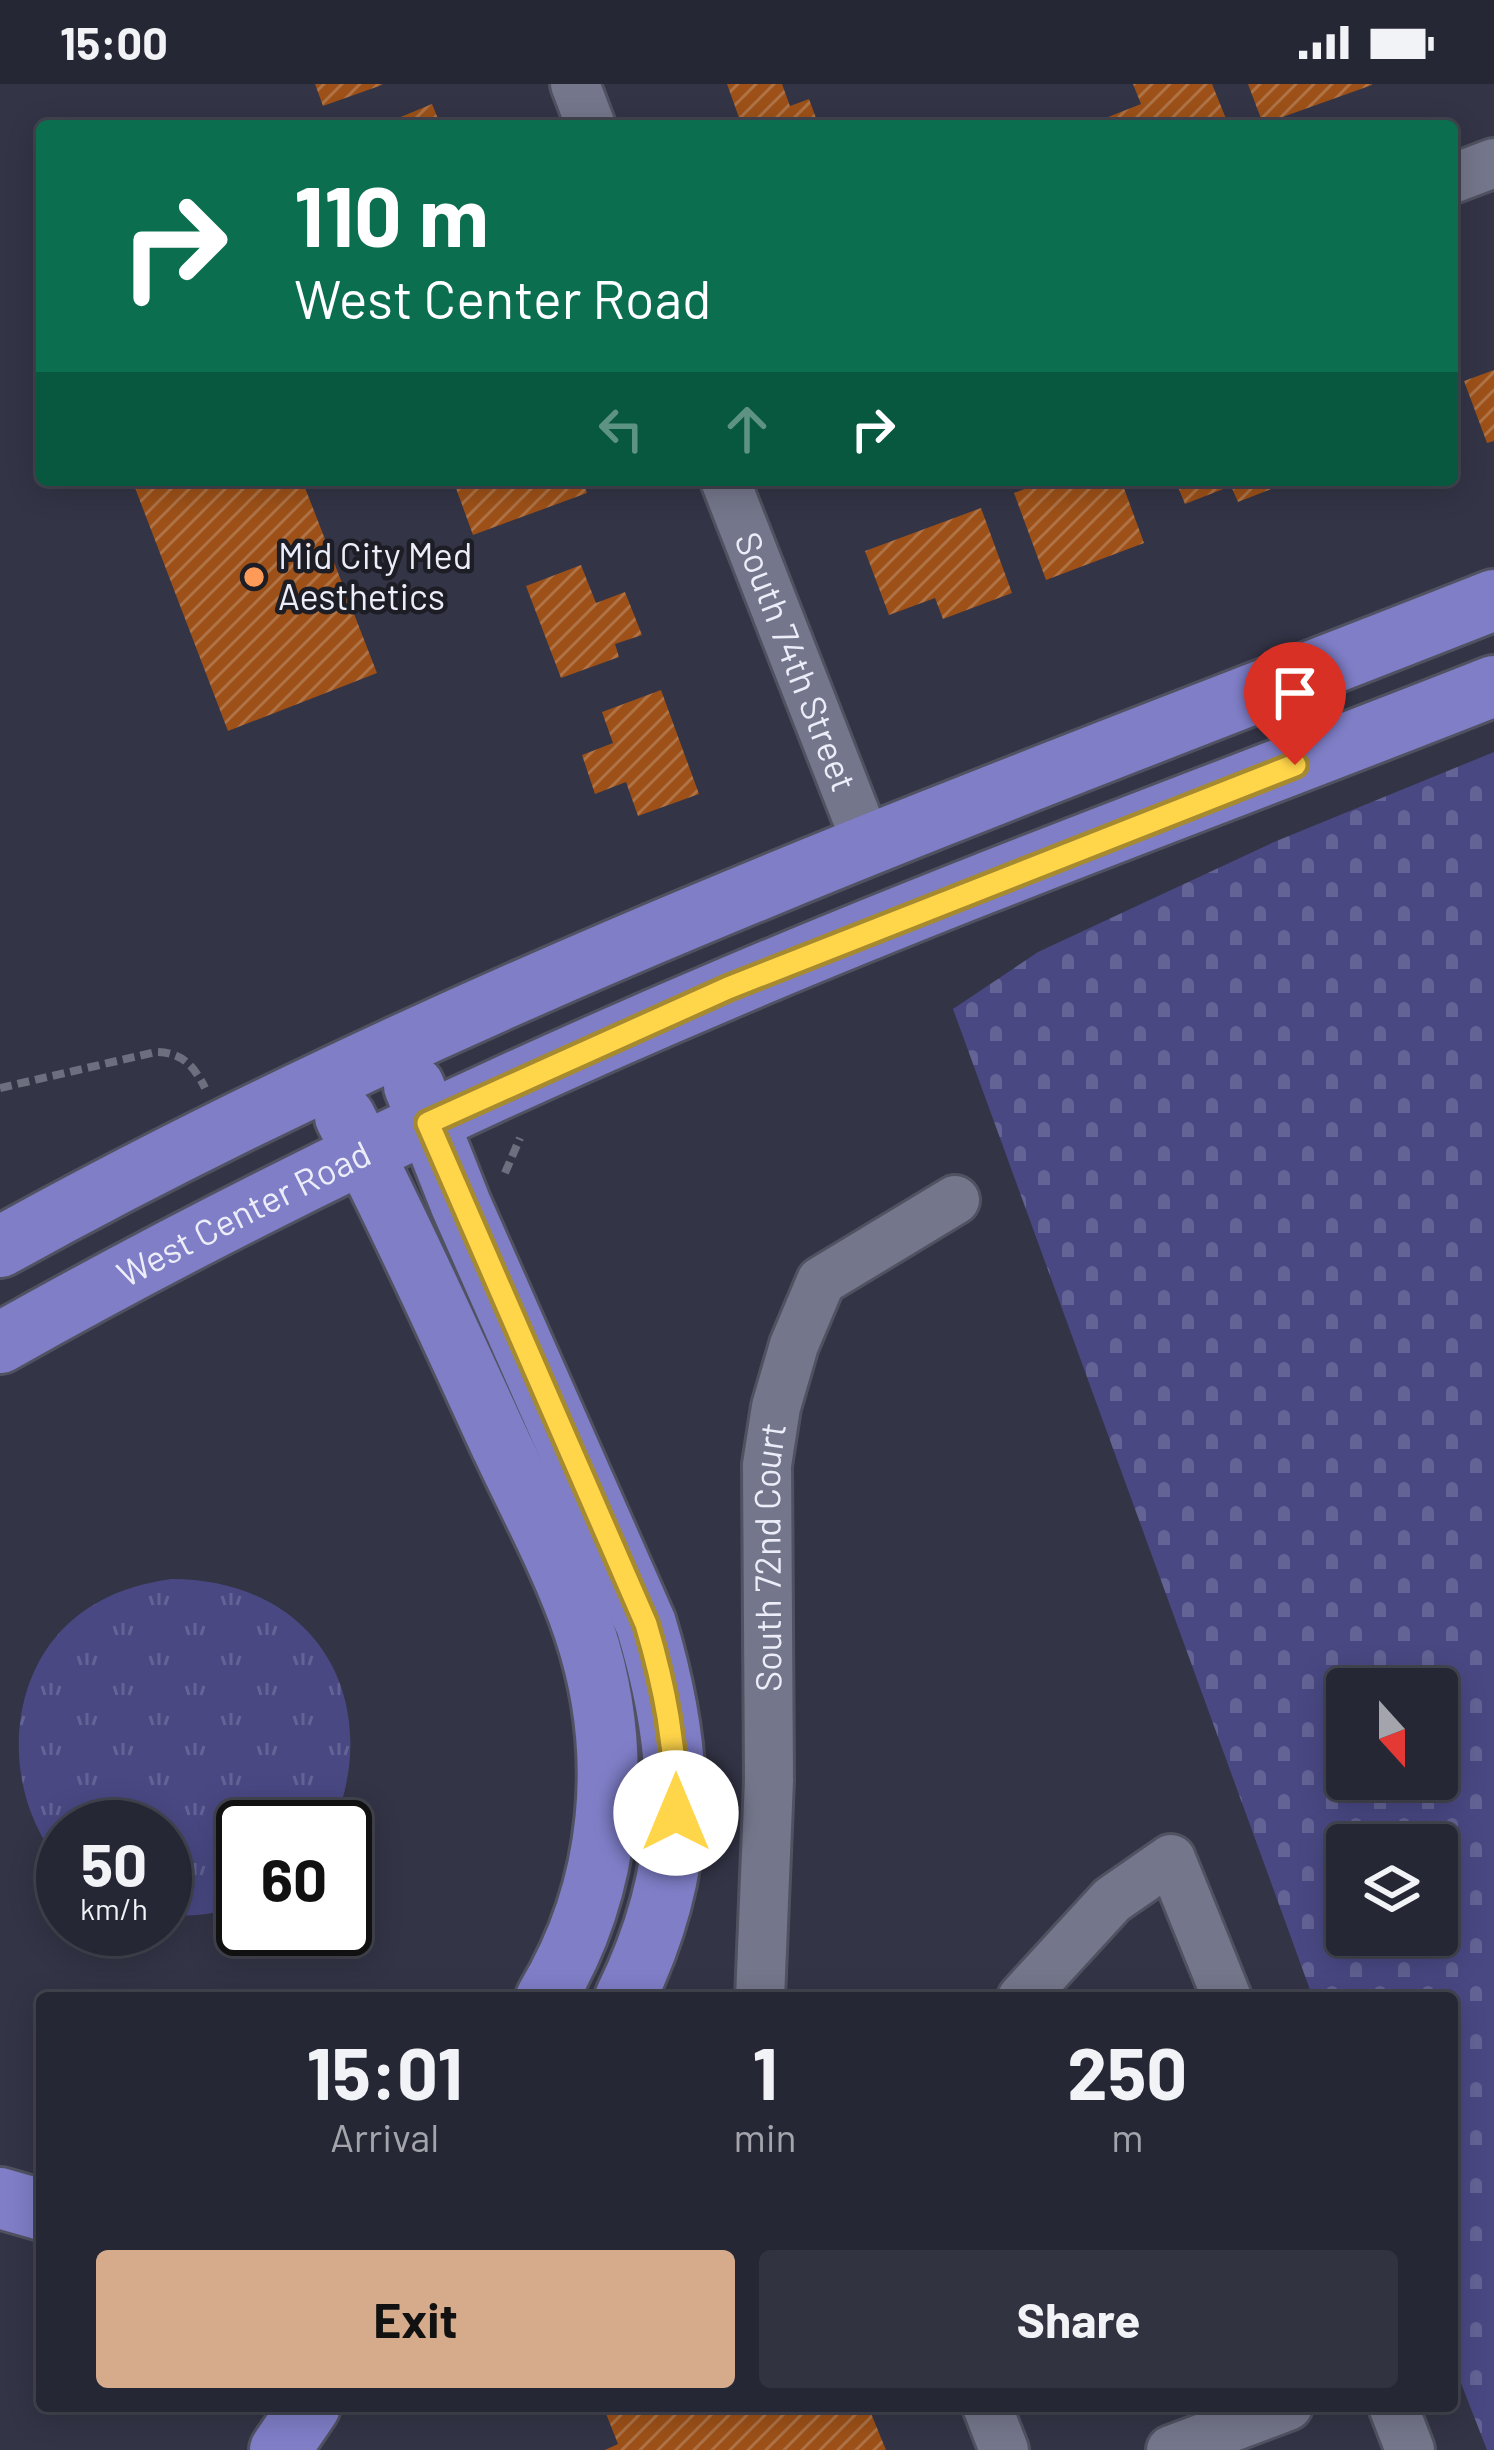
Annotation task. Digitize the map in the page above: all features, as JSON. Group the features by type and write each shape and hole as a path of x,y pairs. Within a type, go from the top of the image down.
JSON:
{"main road":[{"path":"0,1247 326,1080 601,955 867,844 1494,600"},
{"name":"West Center Road","path":"0,1343 364,1154 750,979 1494,686"},
{"path":"399,1046 646,1624 667,1694 676,1754 671,1855 652,1944 628,1992"},
{"path":"326,1080 584,1627 601,1688 609,1764 604,1839 590,1907 550,1992"},
{"path":"0,2198 36,2208"},
{"path":"280,2450 306,2412"}],"street":[{"path":"575,84 589,120"},
{"path":"1458,177 1494,163"},
{"name":"South 74th Street","path":"727,486 867,844"},
{"name":"South 72nd Court","path":"760,1992 769,1780 767,1465 776,1407 794,1345 821,1281 955,1200"},
{"path":"1028,1992 1112,1900 1171,1859 1225,1992"},
{"path":"989,2412 1004,2450"},
{"path":"1171,2450 1272,2412"},
{"path":"1396,2412 1411,2450"}],"path":[{"path":"0,1088 172,1052 197,1073 208,1095"}],"green space":[{"path":"1494,752 1494,2450 1487,2450 1458,2375 1458,1992 1311,1992 953,1009 1038,952 1274,842"},
{"path":"171,1579 221,1584 264,1599 299,1623 326,1654 343,1691 350,1733 341,1800 216,1800 216,1912 192,1915 192,1800 36,1800 36,1823 28,1805 19,1734 37,1665 57,1635 84,1611 137,1586"}],"building":[{"path":"315,84 382,84 382,85 323,106"},
{"path":"727,84 782,84 790,106 809,99 817,120 740,120"},
{"path":"1133,84 1212,84 1227,120 1101,120 1141,104"},
{"path":"1248,84 1372,84 1274,120 1262,120"},
{"path":"432,104 439,120 393,120"},
{"path":"1494,370 1494,441 1487,443 1464,381"},
{"name":"Mid City Med Aesthetics","path":"134,486 304,486 377,673 228,731"},
{"path":"455,486 584,486 587,493 473,535"},
{"path":"1032,486 1123,486 1144,543 1046,580 1014,493"},
{"path":"1178,486 1231,486 1185,504"},
{"path":"1231,486 1279,486 1238,502"},
{"path":"981,508 1012,593 943,619 935,598 889,615 865,551"},
{"path":"581,565 596,603 625,592 642,635 615,644 619,657 561,678 526,586"},
{"path":"661,690 699,794 638,816 626,782 595,794 582,755 613,743 602,712"},
{"path":"605,2412 870,2412 886,2450 605,2450 618,2444"}],"place":[{"name":"Mid City Med Aesthetics","path":"254,577"}],"route":[{"path":"676,1813 676,1754 667,1694 646,1624 428,1123 728,988 1295,765"}]}
